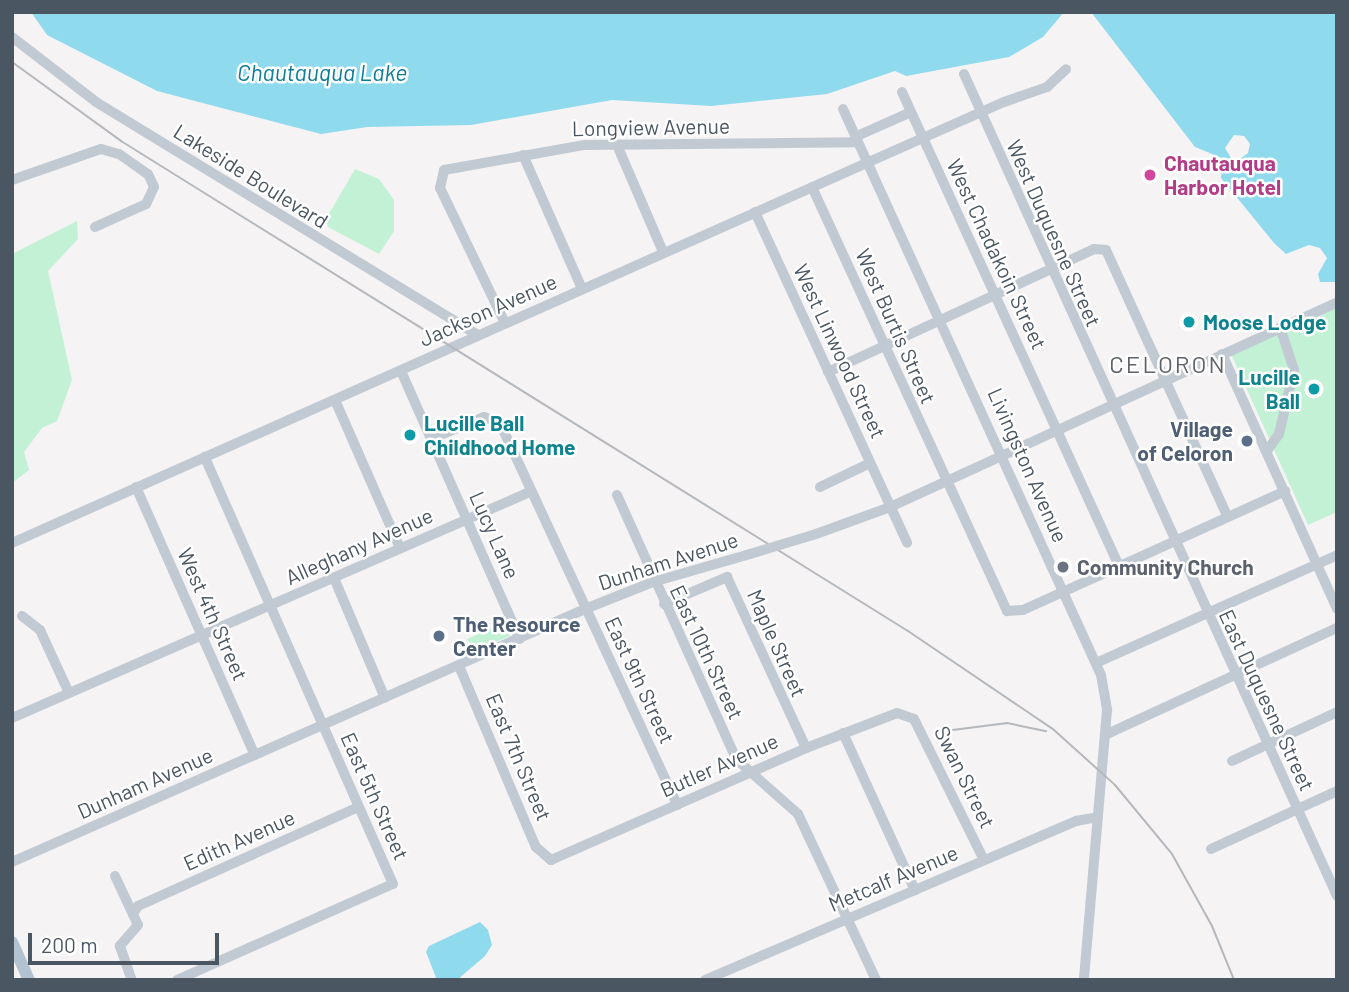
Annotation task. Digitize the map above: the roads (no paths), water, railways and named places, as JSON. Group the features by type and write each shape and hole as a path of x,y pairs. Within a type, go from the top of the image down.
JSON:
{"main road":[{"path":"12,942 16,960 29,980"}],"street":[{"name":"Lakeside Boulevard","path":"12,37 96,102 477,335"},
{"name":"Jackson Avenue","path":"12,543 663,252 979,113 1047,87 1066,69"},
{"name":"West Duquesne Street","path":"964,75 1049,271 1112,405"},
{"name":"West Chadakoin Street","path":"902,92 1119,566"},
{"name":"Livingston Avenue","path":"843,109 942,320 1096,663 1107,715 1084,980"},
{"path":"856,140 911,112"},
{"name":"Longview Avenue","path":"505,323 440,188 439,177 447,168 523,155 617,145 856,140"},
{"path":"617,145 663,252"},
{"path":"12,180 101,149 143,170 153,187 146,204 95,227"},
{"path":"523,155 582,289"},
{"name":"West Burtis Street","path":"812,187 1002,605 1013,612 1064,592"},
{"name":"West Linwood Street","path":"755,212 907,543"},
{"path":"828,372 1102,249 1116,265 1227,516"},
{"name":"Dunham Avenue","path":"12,862 585,609 653,582 750,555 890,507 1337,302"},
{"path":"1267,452 1279,434 1294,370 1280,327"},
{"path":"1222,354 1337,608"},
{"name":"Lucy Lane","path":"401,371 520,639"},
{"path":"335,400 400,548"},
{"name":"East Duquesne Street","path":"1112,405 1337,896"},
{"name":"East 9th Street","path":"431,439 484,417 494,418 511,441 585,609 677,805"},
{"name":"East 5th Street","path":"177,980 393,884 205,457"},
{"path":"820,487 870,463"},
{"name":"West 4th Street","path":"136,487 255,755"},
{"name":"Alleghany Avenue","path":"12,718 532,491"},
{"path":"1064,592 1285,491"},
{"name":"East 10th Street","path":"617,495 653,582 736,759 797,814 849,918 876,980"},
{"path":"1096,663 1337,555"},
{"name":"Maple Street","path":"664,604 727,577 806,748"},
{"path":"334,578 385,698"},
{"path":"22,617 40,630 69,693"},
{"path":"1105,736 1337,628"},
{"name":"East 7th Street","path":"459,666 536,847 548,859"},
{"path":"1232,761 1337,712"},
{"name":"Butler Avenue","path":"548,859 557,859 885,715 907,715"},
{"name":"Swan Street","path":"907,715 930,748 984,860"},
{"path":"1107,715 1126,726"},
{"path":"843,733 915,890"},
{"path":"1211,849 1337,791"},
{"name":"Edith Avenue","path":"135,910 358,807"},
{"name":"Metcalf Avenue","path":"705,980 1076,821 1098,817"},
{"path":"116,876 135,910 138,926 119,951 132,980"}],"water":[{"name":"Chautauqua Lake","path":"31,12 1064,12 1043,37 1009,57 906,76 895,71 827,94 711,106 612,100 471,125 367,127 321,134 157,91 47,35"},
{"path":"1091,12 1337,12 1337,282 1320,282 1318,274 1327,258 1320,248 1309,245 1286,254 1274,243 1221,178 1222,158 1195,147","holes":["1234,135 1244,136 1250,144 1248,153 1240,159 1231,158 1225,148"]},
{"path":"480,922 488,930 492,945 485,956 457,980 437,980 426,952 429,946"}],"railway":[{"path":"12,62 121,141 908,631 1054,730 1115,785 1172,854 1212,926 1234,980"},
{"path":"937,732 1007,723 1046,731"}],"place":[{"name":"Chautauqua Harbor Hotel","path":"1150,175"},
{"name":"Moose Lodge","path":"1189,322"},
{"name":"Lucille Ball","path":"1314,389"},
{"name":"Lucille Ball Childhood Home","path":"410,435"},
{"name":"Village of Celoron","path":"1247,441"},
{"name":"Community Church","path":"1063,567"},
{"name":"The Resource Center","path":"439,636"}],"district":[{"name":"CELORON","path":"1168,364"}]}
